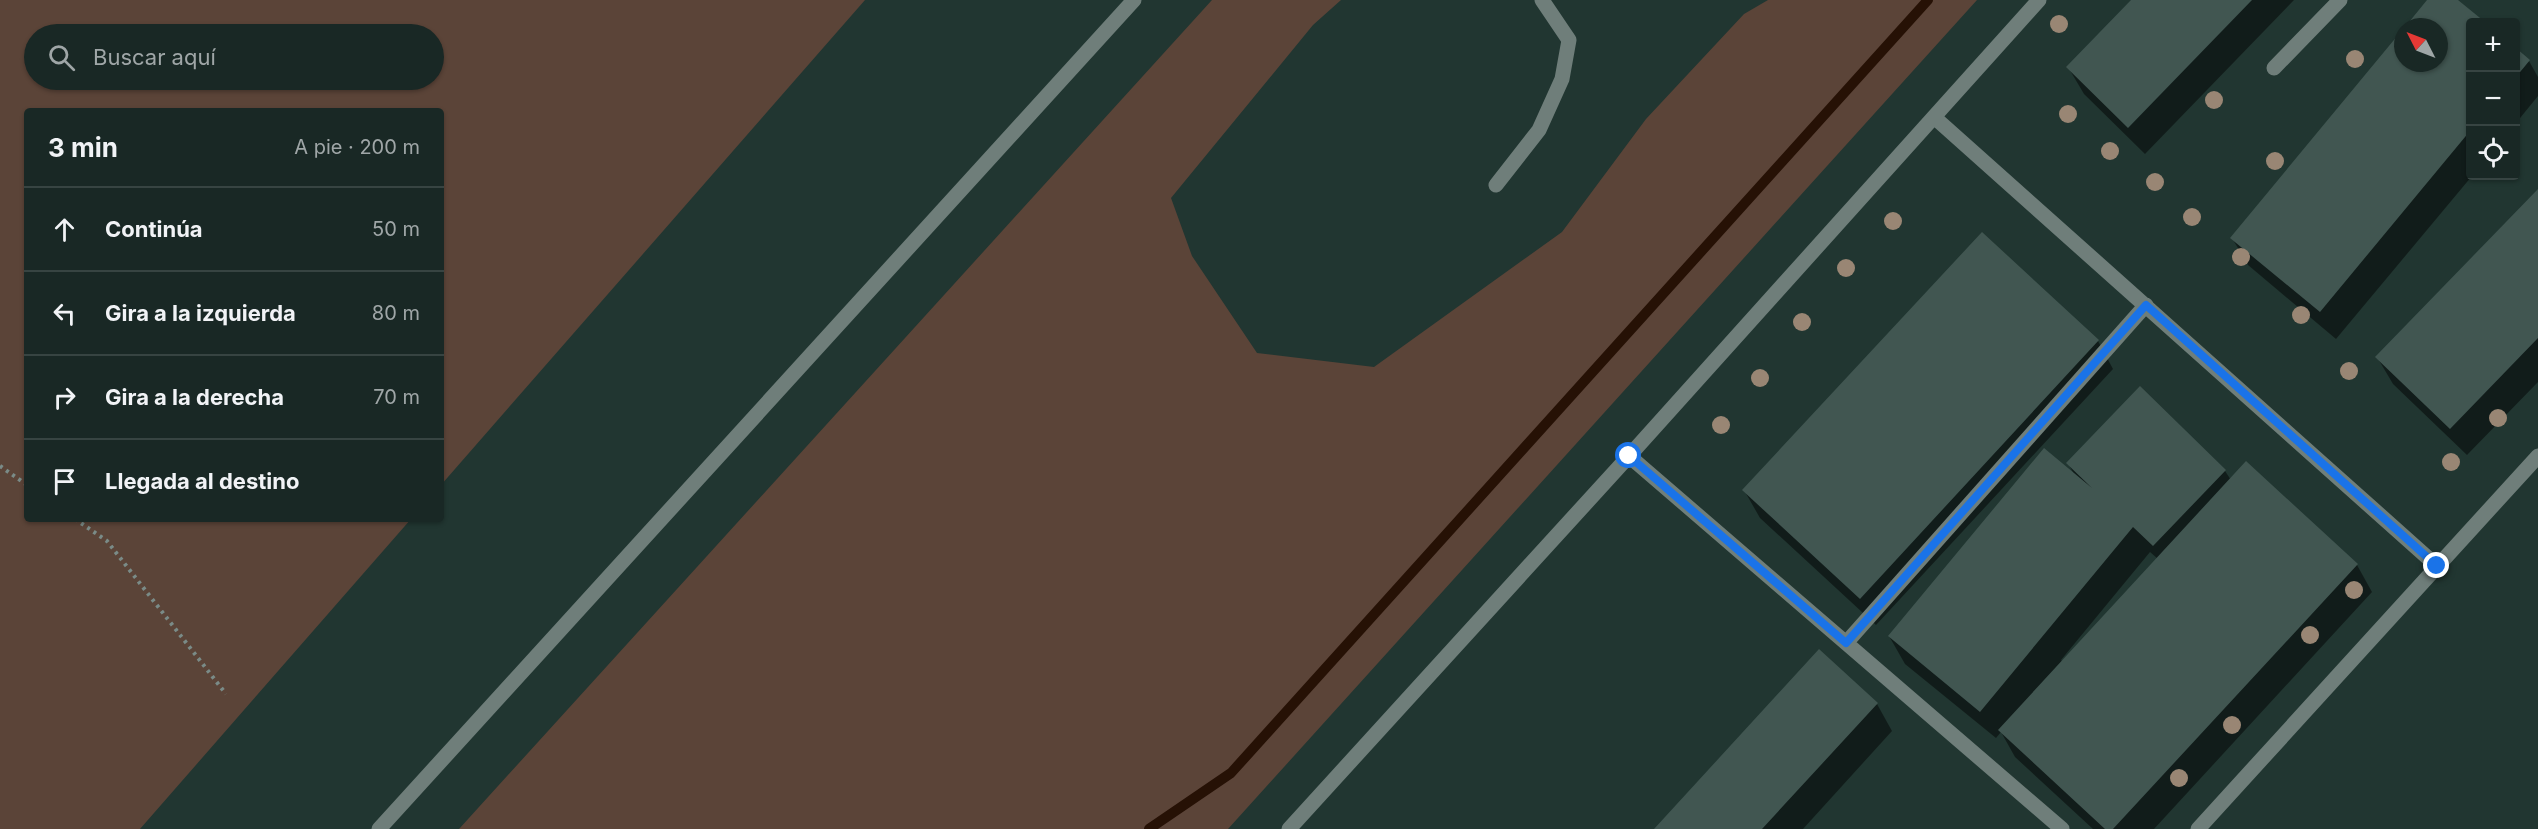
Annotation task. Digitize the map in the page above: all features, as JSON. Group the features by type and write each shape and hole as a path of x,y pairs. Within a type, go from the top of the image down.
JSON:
{"lane":[{"path":"379,829 1134,0"},
{"path":"1496,185 1539,130 1562,79 1569,40 1542,0"},
{"path":"1289,829 1629,456 2039,0"},
{"path":"2274,68 2340,0"},
{"path":"1934,117 2437,566"},
{"path":"1846,643 2146,305"},
{"path":"1629,456 2061,829"},
{"path":"2198,829 2538,456"}],"path":[{"path":"0,466 24,483"},
{"path":"79,522 107,541 226,694"}],"shaded area":[{"path":"0,0 865,0 444,482 444,108 24,108 24,522 408,522 140,829 0,829"},
{"path":"1212,0 1341,0 1313,25 1171,198 1192,256 1257,353 1374,367 1562,232 1646,119 1744,14 1768,0 1977,0 1228,829 459,829"}],"building":[{"path":"2131,0 2252,0 2128,128 2066,67"},
{"path":"2427,0 2458,0 2480,18 2466,18 2466,136 2320,312 2230,238 2394,40 2394,72 2448,72 2448,18 2412,18"},
{"path":"2520,51 2530,60 2520,72"},
{"path":"2538,189 2538,338 2450,429 2375,357"},
{"path":"1982,232 2099,340 1860,599 1742,490"},
{"path":"2140,386 2226,470 2153,546 2133,527 1980,712 1888,636 2044,448 2092,488 2066,463"},
{"path":"2246,461 2358,564 2113,829 2105,829 1998,730"},
{"path":"1819,649 1878,703 1762,829 1654,829"}],"waterway":[{"path":"1149,829 1231,773 1928,0"}],"route":[{"path":"1629,456 1846,643 2146,305 2437,566"}]}
